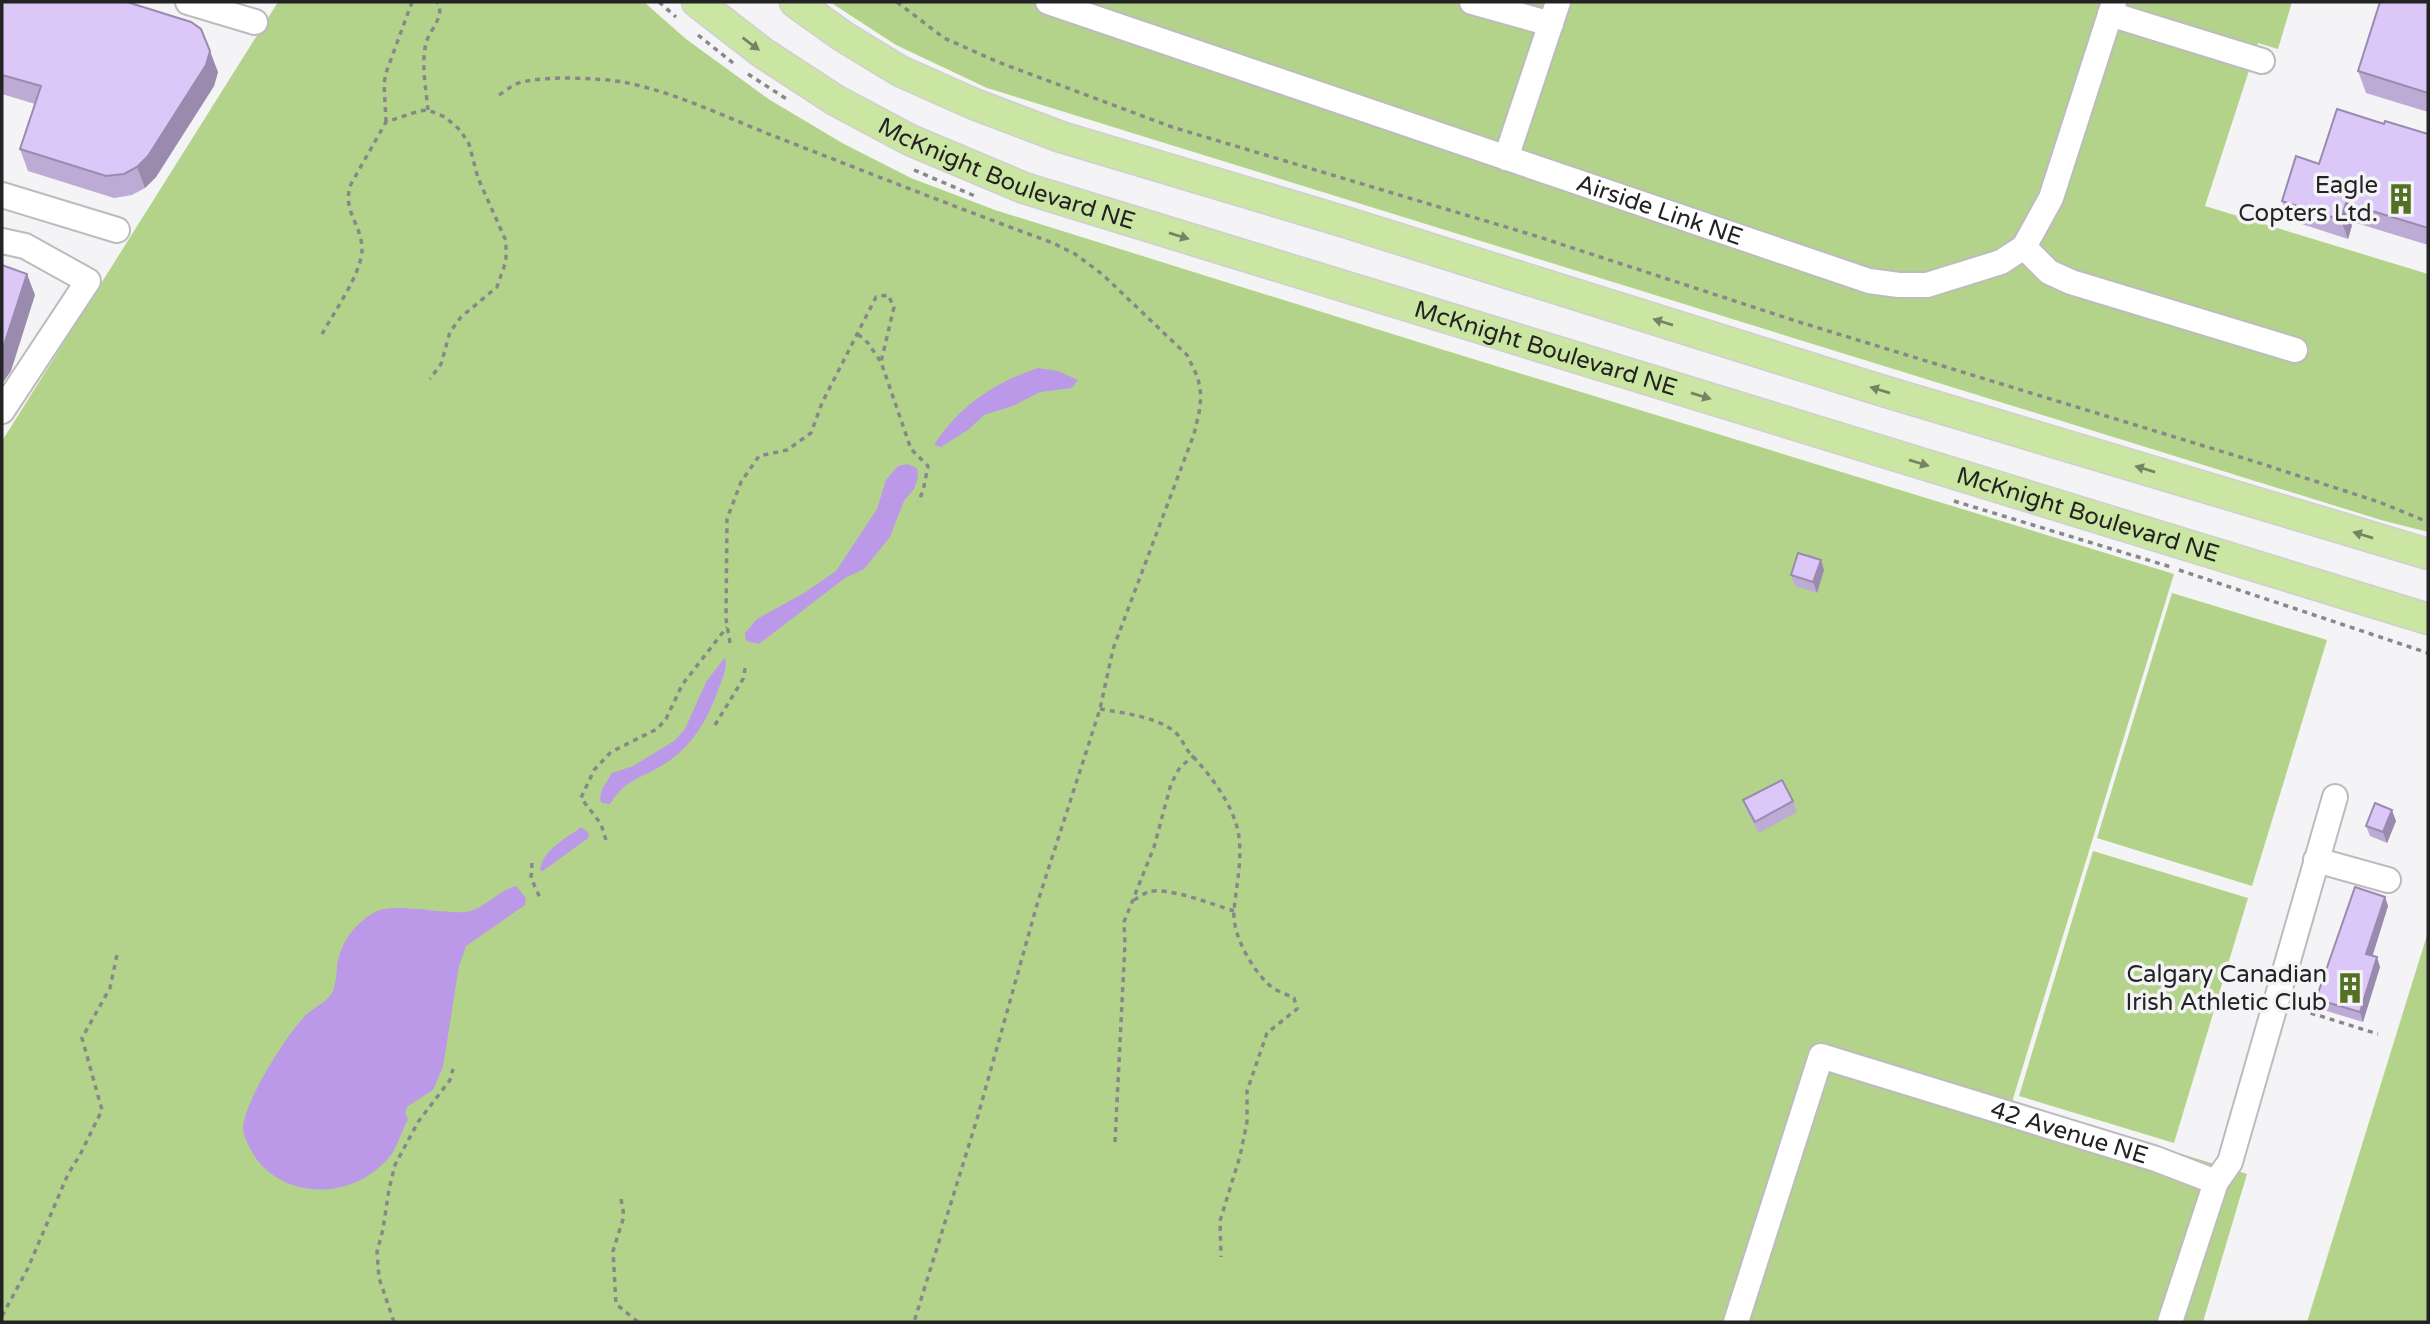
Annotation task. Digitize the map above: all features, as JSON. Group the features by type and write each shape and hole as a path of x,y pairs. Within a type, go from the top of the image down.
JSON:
{"main road":[{"name":"McKnight Boulevard NE","path":"697,2 763,53 835,100 910,140 1024,188 2428,619"},
{"path":"795,2 844,37 900,71 974,104 1061,137 1358,226 1880,390 2428,554"}],"street":[{"path":"188,2 255,22"},
{"name":"Airside Link NE","path":"1048,2 1869,281 1927,285 2001,262 2024,247"},
{"path":"1472,2 1554,13 1506,158"},
{"path":"2262,61 2112,8 2051,198 2024,247 2049,272 2071,282 2295,350"},
{"path":"2,194 117,230"},
{"path":"2,241 25,246 88,281 2,411"},
{"path":"2170,1322 2216,1182 2230,1162 2335,797"},
{"path":"2316,860 2388,880"},
{"name":"42 Avenue NE","path":"1736,1322 1821,1056 2156,1159 2216,1182"}],"path":[{"path":"322,334 357,270 362,254 359,236 347,203 347,194 386,122 384,83 412,2"},
{"path":"428,110 425,47 439,16 440,7 437,2"},
{"path":"897,2 944,38 998,62 1172,127 1536,236 1799,322 2253,461 2379,502 2428,522"},
{"path":"499,95 527,80 589,79 624,83 697,106 1054,243 1075,254 1102,274 1188,355 1198,378 1201,396 1196,424 1113,649 1100,709 1038,901 977,1119 914,1322"},
{"path":"386,122 428,110 445,117 460,130 469,144 478,178 506,241 506,261 497,287 461,317 450,332 441,365 430,379"},
{"path":"730,643 727,627 727,519 741,482 759,456 787,450 811,433 822,403 876,297 888,295 894,307 881,362"},
{"path":"858,334 869,343 881,362 911,449 928,466 918,502"},
{"path":"606,840 601,824 582,798 594,769 611,752 657,729 666,719 682,685 727,627"},
{"path":"715,725 743,679 746,664"},
{"path":"1100,709 1145,718 1175,732 1226,800 1239,835 1239,882 1234,911 1240,942 1251,964 1268,985 1294,998 1297,1009 1266,1032 1247,1091 1247,1122 1240,1156 1220,1221 1221,1257"},
{"path":"1115,1142 1124,922 1154,847 1171,784 1180,767 1194,756"},
{"path":"531,863 531,878 541,900"},
{"path":"1132,901 1150,891 1164,892 1191,897 1234,911"},
{"path":"2,1316 28,1268 68,1174 102,1110 82,1038 110,988 118,950"},
{"path":"2301,1010 2378,1034"},
{"path":"394,1322 379,1278 377,1252 389,1189 396,1165 412,1133 450,1080 453,1069"},
{"path":"621,1199 624,1216 613,1251 616,1304 638,1322"}],"green space":[{"path":"278,2 644,2 686,39 770,100 844,144 911,178 995,210 2174,574 2012,1102 2247,1174 2203,1322 2,1322 2,441"},
{"path":"830,2 2292,2 2278,49 2258,43 2205,206 2428,274 2428,532 2381,520 987,88 896,45"},
{"path":"2172,593 2327,640 2252,886 2097,838"},
{"path":"2093,851 2248,898 2174,1143 2019,1096"},
{"path":"2428,932 2428,1322 2307,1322"}],"shaded area":[{"path":"1038,368 1058,371 1078,380 1072,388 1040,392 1013,406 984,415 968,430 941,447 934,445 954,419 979,398 993,388"},
{"path":"907,464 917,468 918,477 914,489 904,501 890,537 864,569 845,578 759,644 746,641 745,633 757,619 804,593 836,571 877,509 886,480 898,466"},
{"path":"725,657 725,671 713,704 691,741 666,763 629,783 610,804 602,803 602,789 612,773 633,766 674,741 685,729 706,682"},
{"path":"581,827 589,833 588,838 543,871 540,870 550,850"},
{"path":"516,886 526,898 525,905 466,946 459,966 443,1067 433,1090 408,1106 405,1112 408,1120 389,1158 369,1175 337,1188 303,1188 272,1174 260,1163 243,1130 250,1102 287,1039 304,1017 332,993 341,950 355,928 367,917 383,909 465,912"}],"building":[{"path":"2,2 127,2 191,22 201,29 210,51 206,65 148,156 137,167 124,174 106,176 20,149 41,86 2,75"},
{"name":"Eagle Copters Ltd.","path":"2380,2 2428,2 2428,93 2358,71"},
{"path":"2337,109 2428,134 2428,228 2346,203 2341,220 2282,201 2296,156 2319,164"},
{"path":"2,265 27,274 2,351"},
{"path":"1798,553 1821,560 1813,582 1791,575"},
{"path":"1782,780 1793,801 1755,822 1743,800"},
{"path":"2375,803 2392,810 2383,832 2366,826"},
{"path":"2355,887 2385,897 2366,954 2377,957 2360,1012 2316,999"}],"place":[{"name":"Eagle Copters Ltd.","path":"2401,199"},
{"name":"Calgary Canadian Irish Athletic Club","path":"2350,988"}]}
